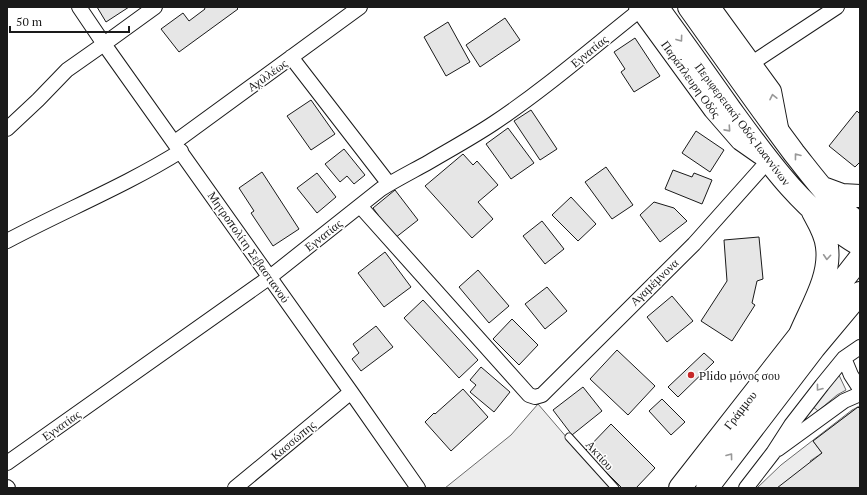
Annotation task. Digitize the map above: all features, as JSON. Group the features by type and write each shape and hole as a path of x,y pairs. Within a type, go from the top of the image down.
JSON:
{"main road":[{"name":"Περιφερειακή Οδός Ιωαννίνων","path":"689,7 781,136 837,205 860,224"},
{"name":"Περιφερειακή Οδός Ιωαννίνων","path":"645,8 797,195 833,227 860,245"},
{"path":"821,186 842,195 860,196"},
{"path":"807,340 826,270 827,259 827,247 824,234 820,224 810,208"},
{"name":"Γράμμου","path":"708,488 860,258"},
{"name":"Γράμμου","path":"680,488 807,340 860,293"}],"street":[{"name":"Μητροπολίτη Σεβαστιανού","path":"79,7 418,488"},
{"path":"7,129 67,70 155,7"},
{"name":"Αχιλλέως","path":"7,242 62,213 134,179 178,147 291,57 360,7"},
{"path":"711,7 772,91 781,136"},
{"path":"752,63 837,7"},
{"name":"Εγνατίας","path":"7,464 270,277 389,184 482,130 511,111 645,8"},
{"path":"291,57 389,184"},
{"name":"Αγαμέμνονα","path":"360,206 529,395 535,398 542,395 694,244 768,160"},
{"path":"807,340 831,337 860,308"},
{"path":"746,488 773,453 782,437 802,410 844,358 860,347"},
{"path":"844,358 854,380 860,389"},
{"name":"Κασσώπης","path":"235,488 351,392"},
{"path":"773,453 844,401 860,394"}],"lane":[{"name":"Ακτίου","path":"569,437 615,488"}],"shaded area":[{"path":"838,373 846,390 837,395 818,411 811,405"},
{"path":"538,404 610,488 445,488 511,435"},
{"path":"858,407 813,441 822,453 810,461 818,471 795,488 757,488 781,465 852,410"}],"building":[{"path":"97,7 129,7 106,22"},
{"path":"204,7 236,7 238,9 179,52 161,29 183,13 189,21 205,9"},
{"path":"505,18 520,40 480,67 466,45"},
{"path":"448,22 470,62 446,76 424,37"},
{"path":"635,38 660,76 634,92 621,72 625,69 614,52"},
{"path":"311,100 335,134 311,150 287,116"},
{"path":"531,110 557,149 540,160 514,121"},
{"path":"857,111 860,114 860,162 855,167 829,146"},
{"path":"508,128 534,163 511,179 486,144"},
{"path":"696,131 724,150 710,172 682,153"},
{"path":"344,149 365,175 354,184 347,176 340,182 325,164"},
{"path":"463,154 473,165 477,161 498,185 478,202 493,219 472,238 425,186"},
{"path":"606,167 633,205 612,219 585,182"},
{"path":"673,170 692,177 694,173 712,180 702,204 665,189"},
{"path":"262,172 299,229 273,246 251,213 254,211 239,188"},
{"path":"317,173 336,197 317,213 297,188"},
{"path":"395,190 418,220 395,238 373,208"},
{"path":"571,197 596,224 578,241 552,215"},
{"path":"654,202 674,208 687,221 660,242 640,215"},
{"path":"542,221 564,249 545,264 523,236"},
{"path":"759,237 763,279 757,281 752,303 755,305 732,341 701,321 727,281 724,240"},
{"path":"385,252 411,287 384,307 358,273"},
{"path":"478,270 509,306 489,323 459,287"},
{"path":"547,287 567,311 545,329 525,304"},
{"path":"672,296 693,321 667,342 647,317"},
{"path":"423,300 478,360 459,378 404,318"},
{"path":"512,319 538,345 519,365 493,339"},
{"path":"376,326 393,347 361,371 352,359 359,353 353,344"},
{"path":"617,350 655,386 628,415 590,379"},
{"name":"Plido μόνος σου","path":"704,353 714,362 678,397 668,387"},
{"path":"481,367 510,392 494,412 470,392 476,385 470,380"},
{"path":"583,387 602,411 572,435 553,410"},
{"path":"463,389 488,417 451,451 425,422"},
{"path":"662,399 685,422 671,435 649,411"},
{"path":"858,407 860,409 860,488 777,488 822,453 813,441"},
{"path":"611,424 655,468 636,488 622,488 585,451"}],"place":[{"name":"Plido μόνος σου","path":"691,375"}]}
